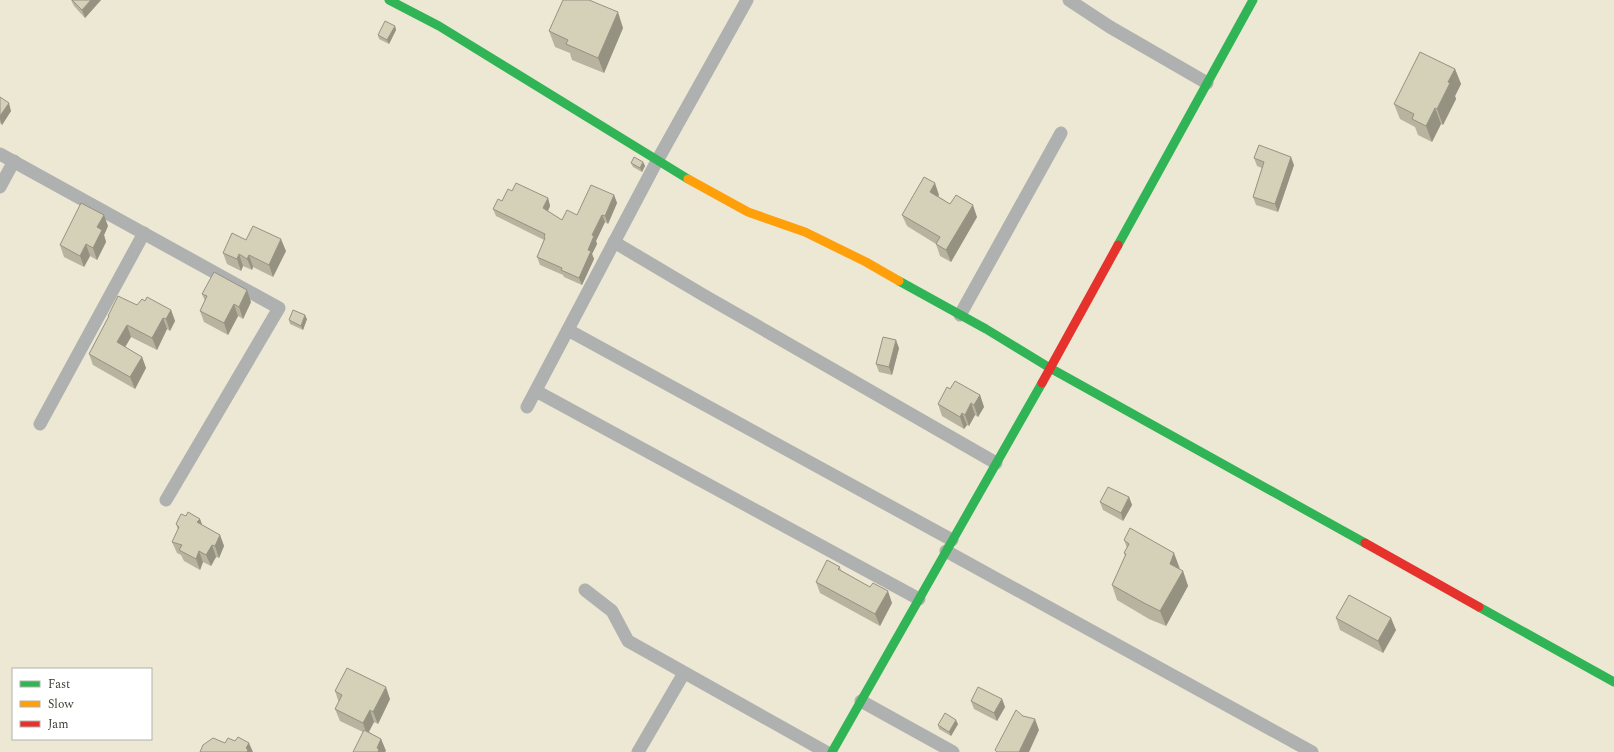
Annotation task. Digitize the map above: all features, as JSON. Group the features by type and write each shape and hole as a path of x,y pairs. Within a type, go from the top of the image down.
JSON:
{"street":[{"path":"389,0 445,30 708,191 748,212 805,232 843,250 960,315 1050,368 1614,682"},
{"path":"527,407 657,161 747,0"},
{"path":"1069,0 1110,27 1207,83"},
{"path":"832,752 1050,368 1253,0"},
{"path":"960,315 1061,133"},
{"path":"0,154 279,308 166,500"},
{"path":"0,187 14,161"},
{"path":"40,424 144,233"},
{"path":"614,242 996,463"},
{"path":"568,330 1312,752"},
{"path":"536,391 919,598"},
{"path":"585,590 612,611 628,641 826,752"},
{"path":"638,752 684,673"},
{"path":"861,701 953,752"}],"building":[{"path":"72,0 91,0 82,10"},
{"path":"563,0 589,0 618,12 598,58 566,44 568,40 549,31"},
{"path":"385,21 395,26 387,40 378,35"},
{"path":"1420,52 1455,69 1437,109 1435,108 1426,126 1412,119 1414,114 1394,104"},
{"path":"0,97 9,103 0,116"},
{"path":"1259,145 1291,157 1275,204 1253,197 1264,162 1254,158"},
{"path":"634,157 643,162 640,168 631,163"},
{"path":"924,177 935,183 930,192 950,204 956,195 973,205 946,250 936,244 940,237 902,215"},
{"path":"516,183 548,198 543,208 562,220 567,210 577,215 591,185 614,195 605,216 602,215 592,235 594,236 588,250 591,251 579,278 561,270 562,268 537,257 545,238 545,234 493,209 498,199 502,201 508,189 512,191"},
{"path":"81,203 104,215 97,227 102,230 93,248 86,244 80,256 60,245"},
{"path":"253,226 281,239 269,265 249,255 247,259 239,254 237,259 223,253 232,233 246,240"},
{"path":"214,272 247,290 239,307 234,304 224,323 200,311 207,296 202,294"},
{"path":"118,296 137,305 142,299 145,301 147,297 171,310 166,319 163,318 152,338 127,325 117,342 142,357 130,377 89,354"},
{"path":"293,310 305,315 301,326 289,320"},
{"path":"883,337 896,340 889,367 876,364"},
{"path":"955,381 980,395 974,405 971,403 965,415 962,413 960,417 938,404 947,387 950,389"},
{"path":"1108,487 1129,497 1121,513 1100,502"},
{"path":"188,512 200,519 197,522 220,535 215,546 212,545 206,555 199,551 196,559 179,550 182,545 172,542 179,527 176,524 181,514 186,516"},
{"path":"1130,528 1174,553 1170,564 1183,571 1160,611 1112,585 1126,554 1124,553 1129,544 1124,540"},
{"path":"827,560 840,567 838,569 870,587 873,583 888,591 875,614 816,582"},
{"path":"1349,595 1391,618 1378,641 1336,618"},
{"path":"347,668 386,687 373,712 370,710 363,723 335,709 342,695 335,691"},
{"path":"978,687 1002,699 994,713 971,701"},
{"path":"1016,710 1023,716 1035,719 1019,752 997,752 995,750"},
{"path":"945,713 956,720 949,732 938,725"},
{"path":"364,730 381,739 377,748 379,749 378,752 353,752"},
{"path":"238,737 249,743 246,748 248,750 247,752 200,752 203,745 213,738 225,743 228,738 235,741"}],"traffic: fast":[{"path":"389,0 439,26 688,179"},
{"path":"1118,245 1253,0"},
{"path":"899,281 986,329 1050,368 1365,543"},
{"path":"832,752 1042,383"},
{"path":"1479,607 1614,682"}],"traffic: slow":[{"path":"688,179 748,212 805,232 866,262 899,281"}],"traffic: jam":[{"path":"1042,383 1118,245"},
{"path":"1365,543 1479,607"}]}
